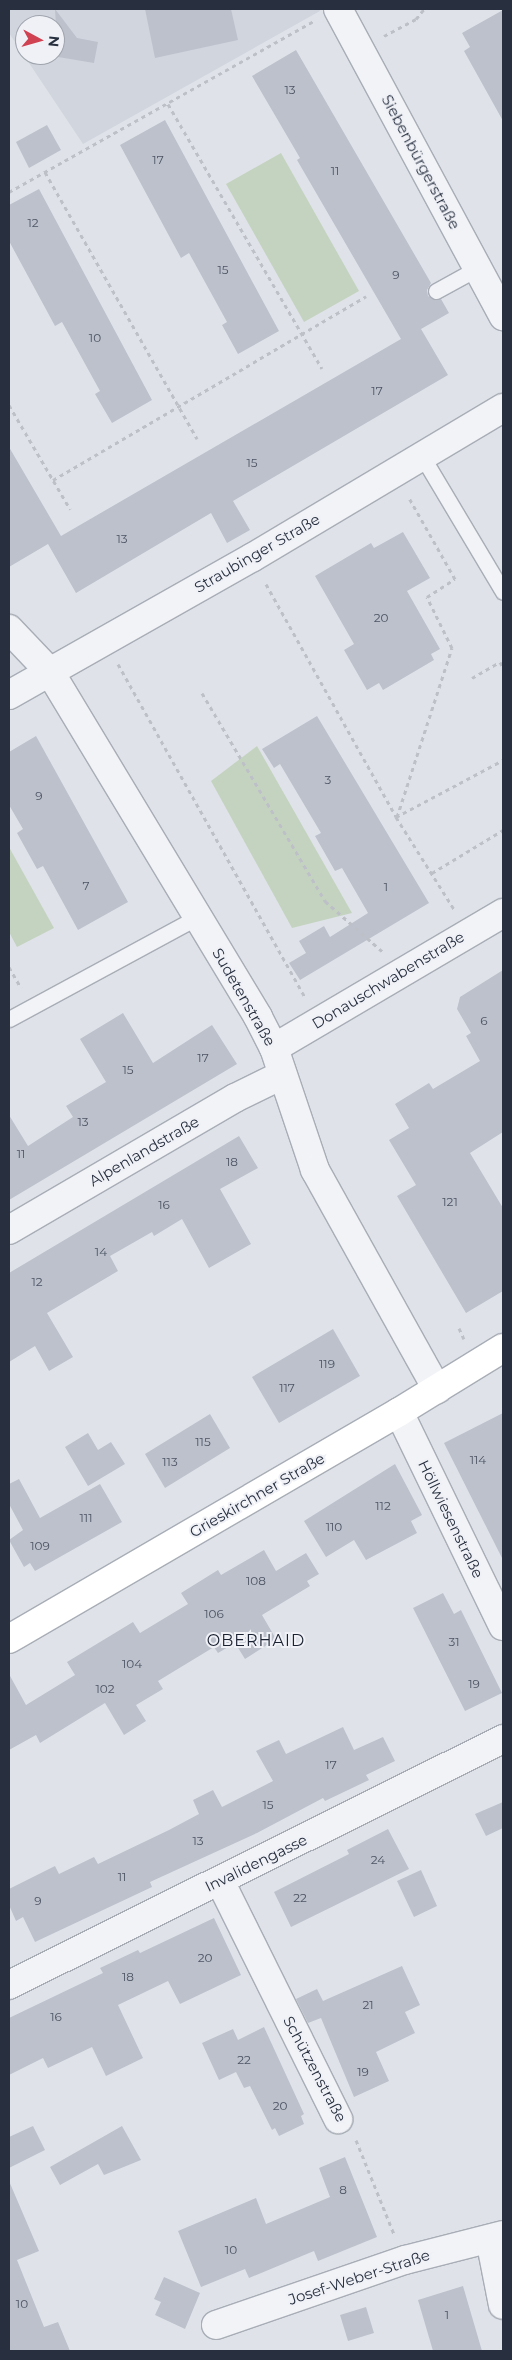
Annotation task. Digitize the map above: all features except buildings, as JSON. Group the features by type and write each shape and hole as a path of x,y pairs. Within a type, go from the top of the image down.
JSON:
{"main road":[{"name":"Grieskirchner Straße","path":"9,1638 399,1412 503,1348"}],"street":[{"name":"Siebenbürgerstraße","path":"330,13 360,50 503,316"},
{"name":"Straubinger Straße","path":"9,695 253,557 503,408"},
{"name":"Sudetenstraße","path":"9,629 50,672 198,917 274,1048 315,1170 437,1389"},
{"name":"Donauschwabenstraße","path":"274,1048 503,913"},
{"name":"Alpenlandstraße","path":"9,1230 235,1098 282,1075"},
{"name":"Höllwiesenstraße","path":"399,1412 503,1626"},
{"name":"Invalidengasse","path":"9,1985 503,1739"},
{"name":"Schützenstraße","path":"220,1881 338,2118"},
{"name":"Josef-Weber-Straße","path":"216,2325 405,2260 497,2237"},
{"path":"497,2237 503,2304"}],"lane":[{"path":"436,291 478,268"},
{"path":"422,456 503,592"},
{"path":"9,1019 198,917"}],"path":[{"path":"360,50 416,18 424,9"},
{"path":"9,192 330,13"},
{"path":"168,104 322,369"},
{"path":"45,172 197,439"},
{"path":"53,480 366,296"},
{"path":"9,405 70,510"},
{"path":"395,472 455,579 427,597 452,648 396,817"},
{"path":"253,557 250,588 267,584 396,817 468,933"},
{"path":"105,640 319,1021"},
{"path":"472,678 500,662 503,668"},
{"path":"202,693 325,901 404,971"},
{"path":"396,817 503,760"},
{"path":"432,873 503,830"},
{"name":"Schützenstraße","path":"338,2118 357,2141 405,2260"}],"shaded area":[{"path":"9,9 319,9 320,11 83,144 30,65 65,65 65,15 15,15 15,42 9,33"}],"green space":[{"path":"281,153 359,291 304,322 226,184"},
{"path":"257,746 352,913 292,928 211,781"},
{"path":"9,847 54,928 17,947 9,932"}],"district":[{"name":"OBERHAID","path":"256,1641"}]}
